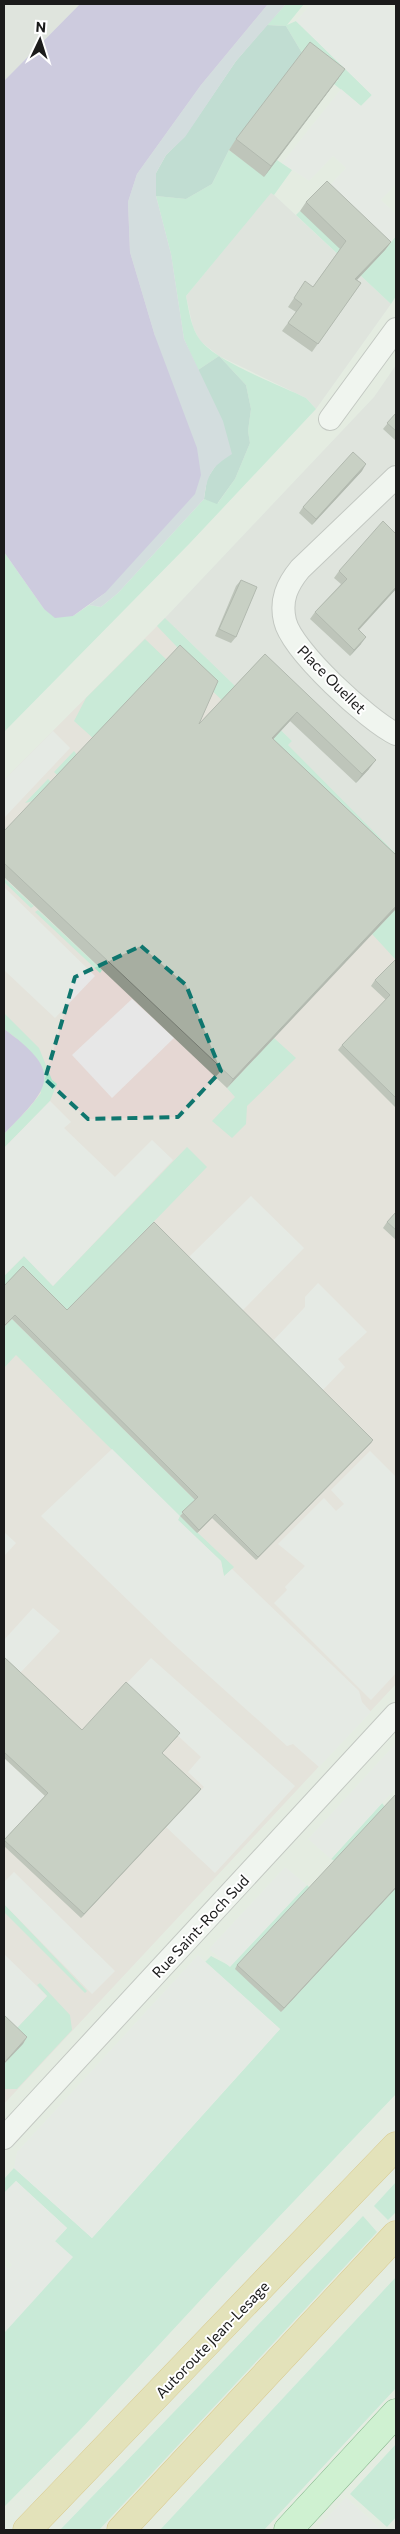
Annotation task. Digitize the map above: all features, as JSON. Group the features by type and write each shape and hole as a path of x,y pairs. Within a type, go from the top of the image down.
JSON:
{"highway":[{"name":"Autoroute Jean-Lesage","path":"27,2530 396,2146"},
{"path":"121,2530 396,2235"}],"street":[{"path":"330,419 352,393 396,329"},
{"name":"Place Ouellet","path":"396,477 300,568 288,587 284,605 285,621 295,642 331,681 382,728 396,734"},
{"name":"Rue Saint-Roch Sud","path":"4,2138 396,1714"},
{"path":"288,2530 396,2413"}],"highlighted area":[{"path":"141,946 186,985 221,1071 178,1117 88,1119 45,1079 75,977"}],"shaded area":[{"path":"4,4 80,4 4,81"},
{"path":"80,4 268,4 201,85 137,174 128,202 130,252 155,336 197,448 201,475 195,494 105,593 73,616 55,618 44,609 4,552 4,81"},
{"path":"268,4 286,4 236,61 185,137 166,155 156,173 156,196 171,254 184,339 223,421 232,454 219,463 211,472 204,499 118,593 101,607 89,605 105,593 155,336 130,252 128,202 137,174 201,85"},
{"path":"311,4 386,4 396,13 396,184 381,200 396,214 396,236 389,244 329,186 346,168 333,156 309,181 282,163 341,89 361,106 372,95 296,21"},
{"path":"267,25 286,26 302,53 229,150 212,184 186,199 156,196 156,173 166,155 185,136 236,61"},
{"path":"271,192 391,304 316,409 306,398 219,356 200,341 193,327 186,296"},
{"path":"219,356 246,385 251,409 248,431 250,443 235,479 217,504 204,499 207,479 218,462 198,370"},
{"path":"396,365 396,463 299,558 276,625 279,639 292,656 369,730 384,742 396,746 396,854 287,745 292,741 165,618 374,397"},
{"path":"396,488 396,723 385,717 308,643 294,616 294,602 305,577"},
{"path":"165,618 292,741 288,745 396,854 396,1684 4,2104 4,780"},
{"path":"53,731 70,748 4,818 4,780"},
{"path":"4,887 95,976 55,1018 4,970"},
{"path":"132,999 174,1038 112,1098 72,1055"},
{"path":"4,1029 36,1057 43,1069 44,1080 40,1092 32,1104 4,1134"},
{"path":"50,1101 71,1122 64,1128 115,1177 152,1140 173,1160 53,1286 24,1256 4,1276 4,1148"},
{"path":"251,1196 304,1248 240,1313 186,1260"},
{"path":"318,1283 367,1332 338,1359 345,1367 320,1393 270,1344 305,1307 305,1297"},
{"path":"112,1449 180,1516 178,1520 221,1561 224,1576 232,1569 359,1691 362,1702 371,1712 319,1767 293,1744 287,1746 169,1640 41,1516"},
{"path":"370,1451 396,1477 396,1673 371,1700 274,1603 287,1590 285,1587 305,1566 278,1544 324,1498 336,1511 344,1504 331,1490"},
{"path":"4,1532 16,1543 4,1556"},
{"path":"33,1608 60,1631 18,1675 4,1663 4,1640"},
{"path":"151,1658 295,1786 215,1873 166,1827 204,1787 188,1772 201,1757 124,1686"},
{"path":"396,1743 396,1788 331,1859 308,1839"},
{"path":"4,1758 45,1796 4,1841"},
{"path":"285,1867 307,1885 230,1967 209,1949"},
{"path":"14,1872 115,1971 92,1994 4,1904 4,1882"},
{"path":"4,1954 47,1996 15,2030 4,2020"},
{"path":"198,1955 280,2029 92,2238 14,2168 17,2152"},
{"path":"16,2181 67,2228 55,2241 73,2257 5,2332 4,2265 9,2269 12,2265 4,2257 4,2226 8,2221 4,2217 4,2193"},
{"path":"346,2497 382,2530 316,2530"}],"green space":[{"path":"286,4 304,4 287,25 296,21 372,95 361,106 334,84 338,80 302,53 286,26 267,25"},
{"path":"229,150 264,176 277,160 292,170 274,195 271,193 186,296 192,325 197,335 208,348 219,356 198,370 184,339 171,254 156,196 186,199 212,184"},
{"path":"300,211 385,250 396,236 396,296 391,304 296,215"},
{"path":"220,357 306,398 316,409 190,543 4,732 4,552 44,609 73,616 89,605 101,607 118,593 204,499 218,503 235,479 250,443 248,431 251,409 246,385"},
{"path":"165,618 292,741 288,745 396,854 396,870 266,747 277,735 227,705 174,654 177,647 157,626"},
{"path":"145,639 168,661 94,739 74,721 86,698"},
{"path":"74,751 78,756 58,776 54,772"},
{"path":"48,779 52,783 34,801 25,803"},
{"path":"4,878 34,906 31,908 4,882"},
{"path":"396,909 396,960 372,934"},
{"path":"38,910 102,970 100,973 35,912"},
{"path":"4,1013 39,1048 52,1080 57,1084 50,1101 4,1148 4,1134 41,1093 16,1038 4,1029"},
{"path":"274,1038 296,1058 247,1106 246,1124 232,1138 212,1121 235,1097 227,1088"},
{"path":"187,1147 207,1167 64,1314 4,1287 4,1276 24,1256 53,1286"},
{"path":"12,1319 195,1500 180,1516 234,1567 224,1577 221,1561 178,1520 179,1516 16,1355 4,1368 4,1327"},
{"path":"382,1803 385,1807 335,1861 331,1859"},
{"path":"307,1885 310,1888 281,2012 396,1888 396,2094 233,2265 80,2430 4,2507 4,2331 55,2241 67,2228 16,2181 4,2193 4,2179 14,2168 92,2238 280,2029 205,1962 211,1956 230,1966"},
{"path":"4,1904 87,1991 85,1993 4,1912"},
{"path":"40,1983 70,2015 72,2030 17,2089 4,2089 4,2064 25,2041 15,2030 47,1996 37,1985"},
{"path":"396,2182 396,2212 388,2220 374,2206"},
{"path":"363,2216 377,2232 99,2530 60,2530"},
{"path":"396,2277 396,2388 264,2530 160,2530"},
{"path":"396,2444 396,2517 387,2527 350,2494"}],"building":[{"path":"310,42 345,69 271,166 236,139"},
{"path":"327,181 391,242 355,279 361,283 318,344 288,323 302,304 294,298 305,281 313,287 346,241 306,202"},
{"path":"396,413 396,431 387,423"},
{"path":"353,452 366,464 316,519 303,507"},
{"path":"383,521 396,534 396,587 358,629 366,637 354,650 315,612 347,579 339,571"},
{"path":"241,580 257,587 236,637 219,629"},
{"path":"180,645 218,681 199,724 265,654 376,760 362,774 297,712 272,738 396,855 396,906 233,1079 4,863 4,831"},
{"path":"396,959 396,1098 342,1045 390,995 375,980"},
{"path":"396,1212 396,1230 387,1222"},
{"path":"154,1222 373,1440 258,1557 215,1514 199,1530 182,1512 198,1497 15,1315 4,1326 4,1286 23,1266 67,1310"},
{"path":"4,1657 82,1730 126,1682 180,1733 162,1753 201,1789 84,1914 4,1840 48,1793 4,1752"},
{"path":"396,1794 396,1887 284,2008 237,1965"},
{"path":"4,2015 27,2037 4,2063"}]}
